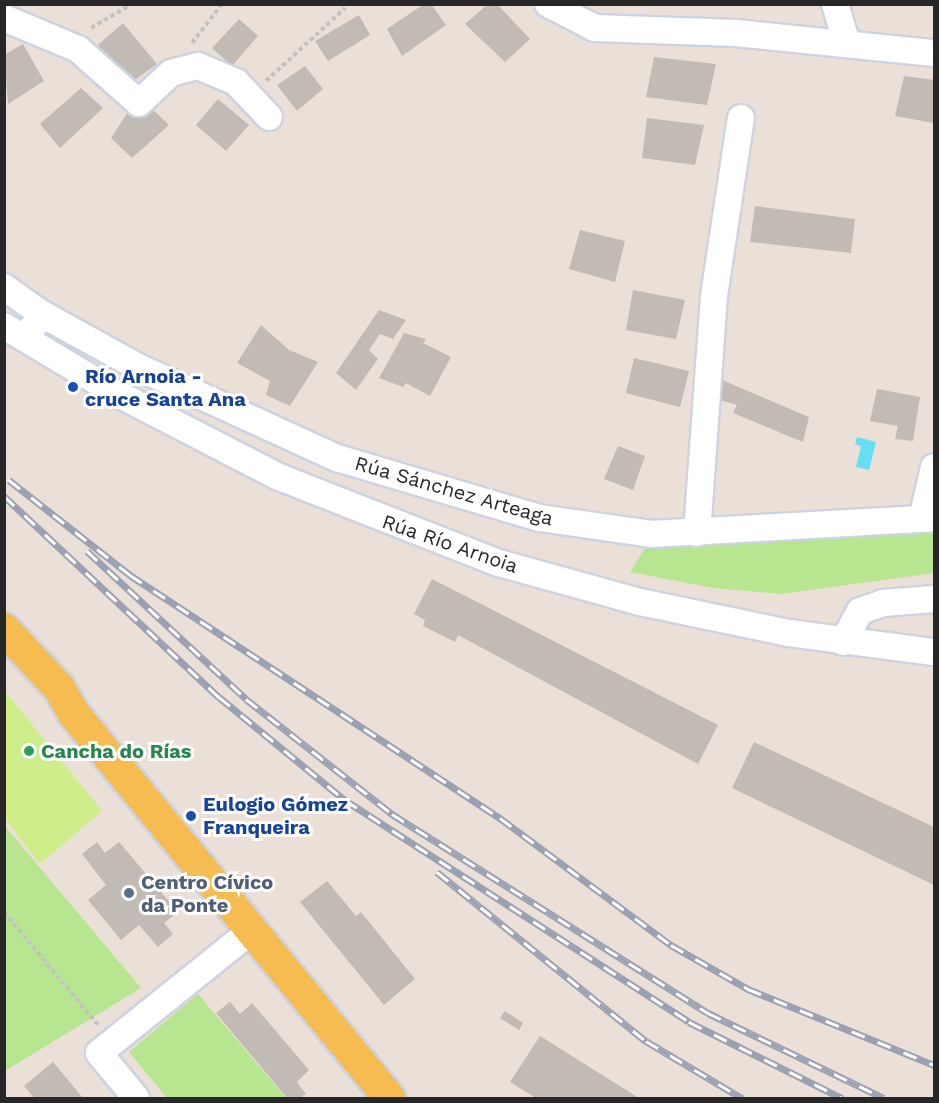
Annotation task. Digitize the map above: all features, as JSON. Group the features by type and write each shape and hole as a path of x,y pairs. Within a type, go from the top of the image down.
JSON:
{"main road":[{"path":"4,629 59,688 74,714 389,1098"},
{"path":"4,654 40,692 74,714"}],"street":[{"path":"548,4 595,28 736,33 934,53"},
{"path":"835,4 847,44"},
{"path":"4,18 78,49 140,103 171,73 198,66 236,82 269,117"},
{"path":"696,533 714,296 741,118"},
{"name":"Rúa Sánchez Arteaga","path":"4,287 42,314 138,367 337,458 540,518 651,534 928,519"},
{"path":"14,333 42,314"},
{"name":"Rúa Río Arnoia","path":"14,333 174,425 377,518 499,562 640,602 843,642 934,652"},
{"path":"928,519 934,467"},
{"path":"843,642 860,611 883,603 934,599"},
{"path":"4,611 79,695 101,746"},
{"path":"136,1098 99,1053 251,931"}],"path":[{"path":"78,49 90,29 132,4"},
{"path":"171,73 222,4"},
{"path":"249,96 345,9"},
{"path":"4,912 113,1043"}],"green space":[{"path":"934,526 934,573 781,594 713,588 630,572 647,545"},
{"name":"Cancha do Rías","path":"5,691 102,811 40,864 5,819"},
{"path":"4,825 141,988 5,1071 4,1071"},
{"path":"198,994 286,1098 167,1098 129,1052"}],"water":[{"path":"857,437 876,442 869,470 856,467 861,446 855,444"}],"building":[{"path":"424,4 431,4 446,25 402,56 387,29"},
{"path":"488,4 497,4 530,39 505,62 465,24"},
{"path":"359,15 370,35 328,61 315,41"},
{"path":"239,19 258,36 232,66 212,48"},
{"path":"123,23 157,64 132,82 98,45"},
{"path":"23,44 44,81 8,104 4,55"},
{"path":"654,57 716,64 707,105 646,97"},
{"path":"305,66 323,89 297,111 277,85"},
{"path":"904,76 934,80 934,123 895,116"},
{"path":"81,88 103,108 60,148 40,124"},
{"path":"218,99 249,125 226,151 196,125"},
{"path":"145,102 169,125 132,158 111,138 128,112 131,116"},
{"path":"647,118 704,125 695,165 642,158"},
{"path":"755,206 855,219 851,253 750,242"},
{"path":"580,230 625,241 615,282 569,269"},
{"path":"633,290 685,300 676,339 626,330"},
{"path":"379,310 406,320 393,339 380,334 369,350 378,359 356,390 336,373"},
{"path":"261,325 289,350 318,362 290,406 266,395 270,381 237,363"},
{"path":"404,333 426,339 423,343 451,357 430,396 406,383 403,387 379,378"},
{"path":"634,358 689,371 680,407 626,393"},
{"path":"722,380 809,417 803,442 733,413 737,405 720,400"},
{"path":"877,389 920,397 913,441 895,439 898,426 870,421"},
{"path":"618,446 645,456 633,490 604,479"},
{"path":"432,579 718,725 698,764 458,635 455,642 423,626 425,620 414,614"},
{"path":"754,742 934,827 934,885 732,788"},
{"name":"Centro Cívico da Ponte","path":"97,842 105,853 119,842 178,912 164,923 173,934 158,947 139,925 121,940 88,900 106,885 82,854"},
{"path":"327,881 356,916 361,912 415,979 384,1005 300,902"},
{"path":"230,1002 240,1014 252,1003 309,1070 297,1082 306,1094 300,1098 287,1098 216,1013"},
{"path":"505,1011 523,1023 519,1030 500,1018"},
{"path":"540,1036 639,1098 536,1098 510,1082"},
{"path":"53,1062 83,1098 34,1098 24,1086"}],"railway":[{"path":"9,480 130,575 500,818 671,945 748,989 934,1065"},
{"path":"4,496 219,697 345,800 689,1022 842,1098"},
{"path":"87,551 246,699 392,814 708,1013 884,1098"},
{"path":"437,872 646,1041 742,1098"}],"place":[{"name":"Río Arnoia - cruce Santa Ana","path":"73,387"},
{"name":"Cancha do Rías","path":"29,751"},
{"name":"Eulogio Gómez Franqueira","path":"191,816"},
{"name":"Centro Cívico da Ponte","path":"129,893"}]}
